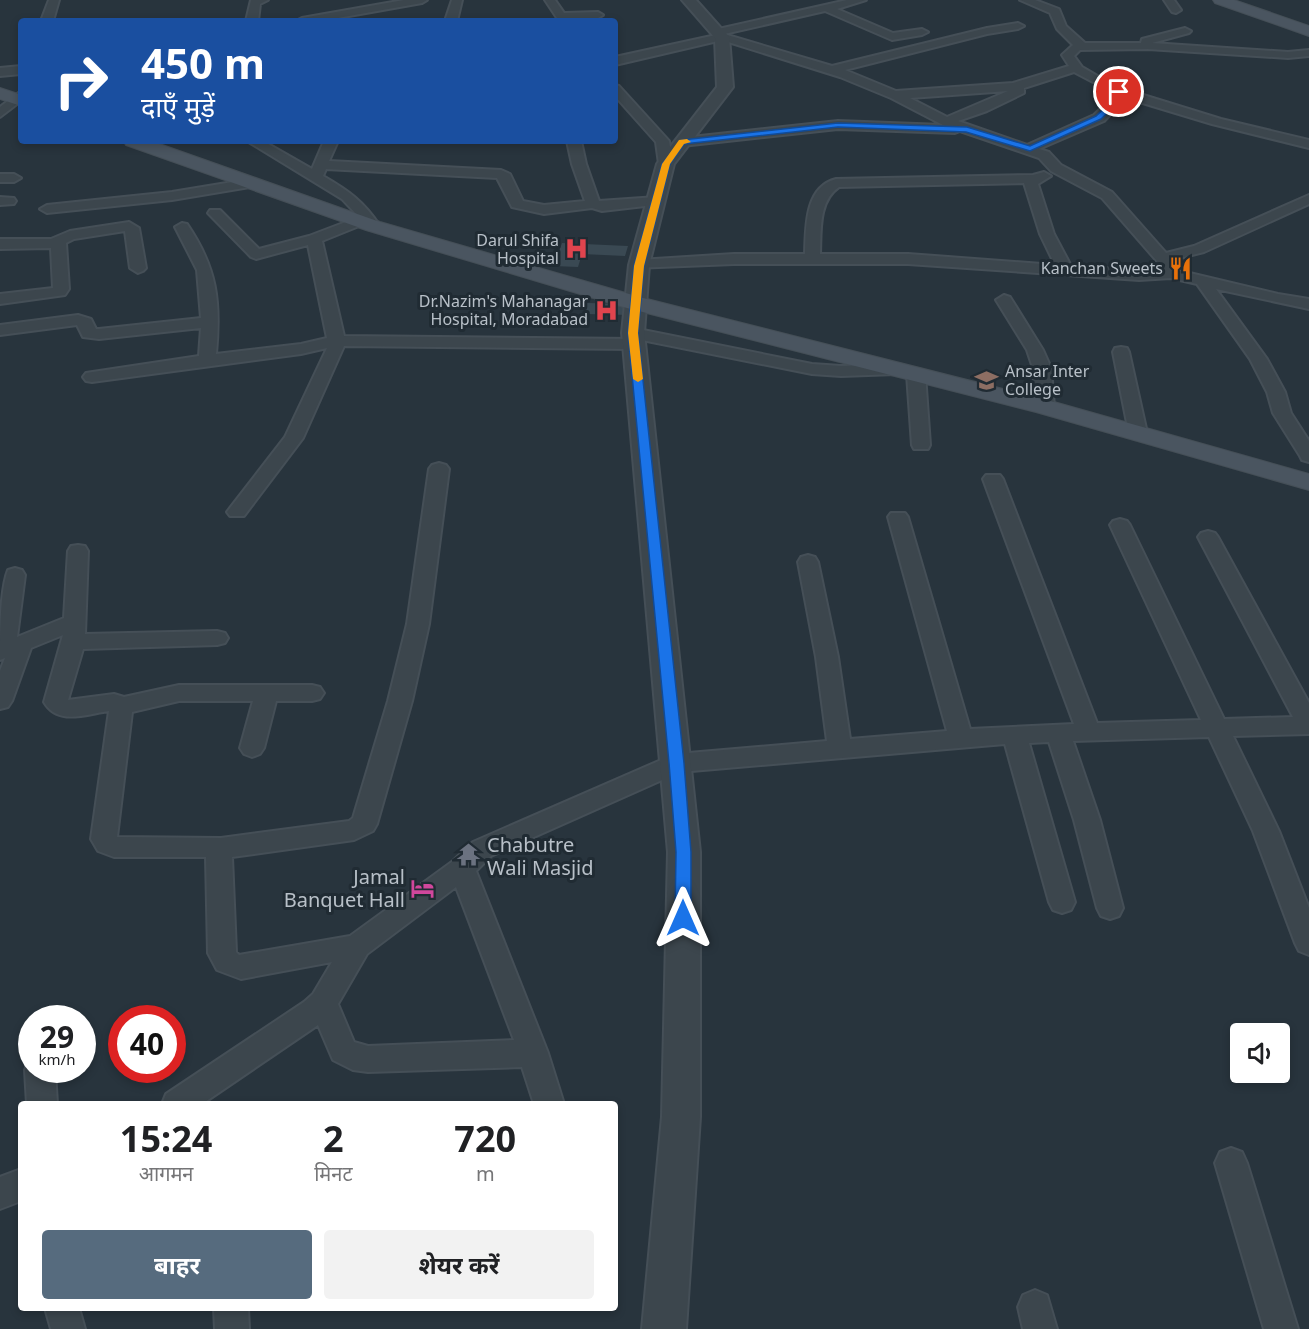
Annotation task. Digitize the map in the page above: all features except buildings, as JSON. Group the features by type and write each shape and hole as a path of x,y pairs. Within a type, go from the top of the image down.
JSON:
{"main road":[{"path":"1220,0 1309,31"},
{"path":"141,144 366,224 634,327 906,372 1045,407 1309,482"}],"street":[{"path":"48,18 54,0"},
{"path":"252,18 255,2 263,0"},
{"path":"319,18 422,0"},
{"path":"452,18 457,0"},
{"path":"550,0 561,16 598,15"},
{"path":"664,1329 681,1117 684,852 634,327 639,266 666,164 723,94 725,87 725,56 720,35 689,0"},
{"path":"618,60 861,0"},
{"path":"1025,0 1054,11 1060,27 1079,43 1079,47"},
{"path":"1168,0 1176,10"},
{"path":"826,8 895,37 922,32"},
{"path":"832,70 987,31 1017,26"},
{"path":"1148,46 1148,39 1185,31"},
{"path":"720,35 832,70 895,95 947,121 1030,148 1044,155 1063,172 1107,195 1163,258 1171,273"},
{"path":"1309,53 1288,55 1148,46 1079,47 1067,58 1074,68 1123,94 1309,144"},
{"path":"895,95 1021,86 1074,68"},
{"path":"0,72 18,70"},
{"path":"947,121 1010,96 1021,89 1021,86"},
{"path":"618,92 662,141 666,164"},
{"path":"1030,148 1099,118 1123,94"},
{"path":"0,113 14,97"},
{"path":"682,142 838,125 967,129"},
{"path":"215,213 256,254 366,224 360,207 318,171 260,144"},
{"path":"318,171 330,144"},
{"path":"575,144 579,164 594,204"},
{"path":"318,171 496,173 505,177 517,204 534,209 594,204 602,207 657,201"},
{"path":"812,259 818,206 827,188 836,183 1033,179 1063,172"},
{"path":"1033,179 1031,184 1047,234 1065,269"},
{"path":"47,208 172,196 251,183"},
{"path":"1163,258 1199,249 1309,199"},
{"path":"0,244 48,244 58,242 69,235 129,226 132,228 138,268"},
{"path":"183,227 202,262 209,322 207,360"},
{"path":"237,512 294,438 332,360 336,341 314,239"},
{"path":"0,299 59,291 61,289 58,242"},
{"path":"639,266 734,258 908,259 1138,275 1171,273 1309,304"},
{"path":"1203,281 1258,359 1276,392 1282,413 1309,456"},
{"path":"1004,300 1035,350 1042,368 1045,407"},
{"path":"0,314 27,311"},
{"path":"0,330 78,320 85,322 88,333 99,334 209,322"},
{"path":"92,377 301,349 336,341 634,327"},
{"path":"1121,352 1138,433"},
{"path":"906,372 921,445"},
{"path":"121,706 104,839 107,844 114,847 210,845 217,849 354,830 364,824 400,701 418,624 439,469"},
{"path":"993,478 1089,732"},
{"path":"898,517 962,740"},
{"path":"1120,525 1274,849 1309,943"},
{"path":"181,1101 323,1003 357,946 462,868 482,849 677,763 1015,735 1309,725 1208,537"},
{"path":"78,551 75,632 56,702 58,706 63,709 114,702 121,706 179,693 312,693"},
{"path":"808,562 827,657 840,750"},
{"path":"0,701 9,648 15,575"},
{"path":"9,648 75,632 217,638"},
{"path":"252,747 267,693"},
{"path":"1058,734 1087,820 1110,908"},
{"path":"1015,735 1062,902"},
{"path":"217,849 222,953 225,961 241,967 357,946"},
{"path":"462,868 533,1053 548,1101"},
{"path":"323,1003 343,1051 353,1058 533,1053"},
{"path":"41,1083 42,1101"},
{"path":"1231,1163 1281,1329"},
{"path":"0,1193 18,1186"},
{"path":"63,1311 68,1329"},
{"path":"231,1311 232,1329"}],"slow traffic":[{"path":"638,379 633,333 639,266 666,164 682,142 687,142"}],"place":[{"name":"Darul Shifa Hospital","path":"577,249"},
{"name":"Kanchan Sweets","path":"1181,268"},
{"name":"Dr.Nazim's Mahanagar Hospital, Moradabad","path":"606,310"},
{"name":"Ansar Inter College","path":"987,380"},
{"name":"Chabutre Wali Masjid","path":"469,855"},
{"name":"Jamal Banquet Hall","path":"423,888"}],"route":[{"path":"683,918 684,852 677,763 633,333 639,266 666,164 682,142 855,124 967,129 1030,148 1099,118 1123,94 1119,92"}]}
